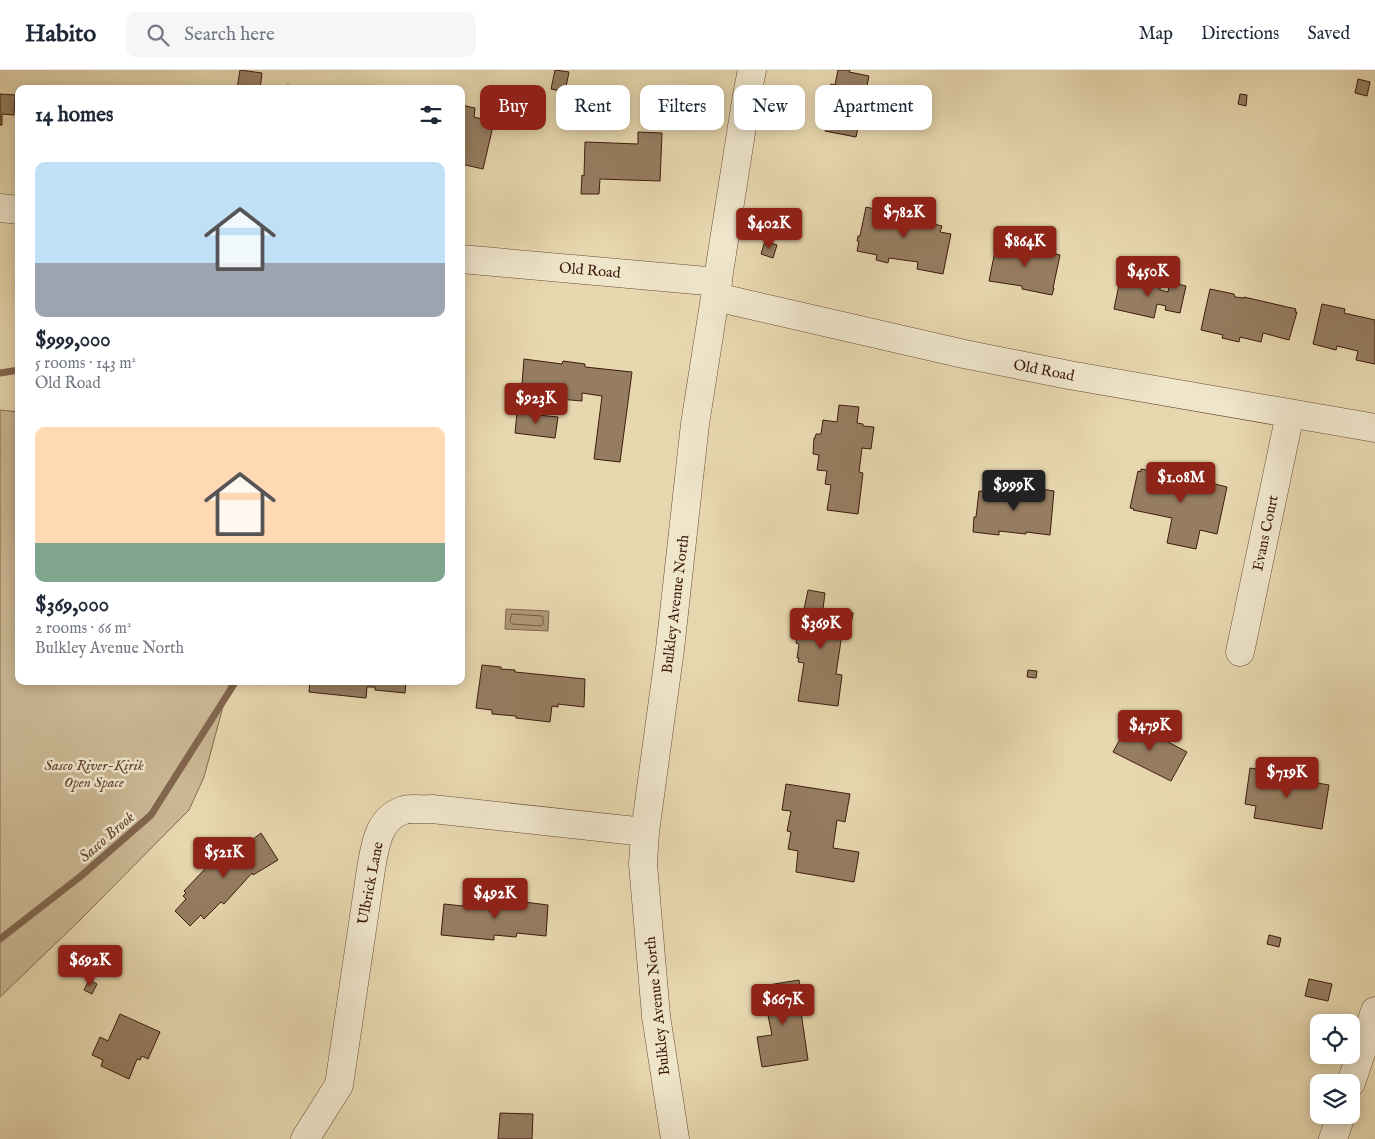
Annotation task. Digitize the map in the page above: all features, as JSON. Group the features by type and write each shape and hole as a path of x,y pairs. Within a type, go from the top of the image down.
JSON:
{"street":[{"name":"Bulkley Avenue North","path":"675,1139 656,1016 643,864 645,832 670,649 695,424 752,70"},
{"path":"0,208 15,210"},
{"name":"Old Road","path":"465,259 717,290 964,354 1069,375 1375,428"},
{"name":"Evans Court","path":"1240,652 1290,414"},
{"name":"Ulbrick Lane","path":"305,1139 339,1085 375,844 386,820 404,810 432,809 645,832"},
{"path":"1354,1074 1375,1011"},
{"path":"1333,1139 1338,1124"}],"green space":[{"name":"Sasco River-Kirik Open Space","path":"0,410 15,412 15,685 229,685 204,777 189,810 77,923 0,997"}],"water":[{"path":"506,609 549,611 548,631 505,629"}],"building":[{"path":"240,70 262,73 260,85 238,85"},
{"path":"555,70 569,72 566,85 556,85 556,90 551,89"},
{"path":"838,70 850,70 849,72 869,76 867,85 835,85"},
{"path":"1358,79 1370,82 1367,96 1355,93"},
{"path":"0,94 15,95 14,115 2,114 2,125 0,125"},
{"path":"1240,94 1247,95 1246,106 1238,104"},
{"path":"465,106 475,108 474,117 480,118 480,130 492,130 483,169 465,165"},
{"path":"825,130 857,130 856,137"},
{"path":"638,132 662,133 660,181 600,179 599,194 581,194 582,175 584,176 585,142 638,144"},
{"path":"885,203 904,207 902,216 930,221 930,223 942,226 940,232 951,234 943,274 917,269 918,262 889,258 888,263 876,260 877,255 857,251 858,236 860,236 866,207 884,211"},
{"path":"765,241 777,245 773,258 761,254"},
{"path":"997,241 1060,255 1052,295 1022,289 1022,286 989,281"},
{"path":"1120,280 1160,288 1160,290 1168,292 1170,282 1186,286 1180,313 1165,310 1166,306 1157,304 1154,318 1114,309"},
{"path":"1210,289 1234,294 1235,297 1244,297 1296,309 1295,312 1297,312 1289,340 1263,333 1261,342 1240,337 1239,342 1222,338 1223,335 1201,330"},
{"path":"1322,304 1345,309 1344,313 1375,320 1375,364 1356,360 1358,351 1337,346 1336,350 1313,344"},
{"path":"524,359 562,364 563,361 585,364 585,367 632,372 620,462 594,459 602,396 582,393 582,401 559,399 560,391 553,391 553,388 522,384"},
{"path":"839,405 859,407 857,423 863,424 863,426 874,427 871,449 862,448 859,472 863,473 858,514 827,510 831,485 825,484 827,471 817,470 819,455 813,454 814,438 816,434 821,434 823,420 837,422"},
{"path":"517,413 558,417 555,438 515,433"},
{"path":"1141,469 1171,475 1170,481 1180,483 1181,477 1197,480 1198,475 1212,478 1211,483 1227,487 1217,534 1200,530 1196,549 1167,543 1172,518 1130,508 1138,471 1141,472"},
{"path":"1001,485 1012,486 1011,493 1015,493 1015,495 1028,496 1028,487 1054,491 1050,535 1026,532 1026,534 999,531 999,535 973,532 979,491 997,493 997,490 1000,491"},
{"path":"808,590 825,593 823,609 835,611 835,609 853,613 849,635 842,634 836,674 842,675 838,706 798,701 804,663 798,662 799,644 796,643"},
{"path":"482,665 501,667 501,669 515,670 515,672 585,679 584,707 558,704 558,707 552,706 550,722 492,714 492,710 476,708"},
{"path":"1028,670 1037,671 1036,678 1027,677"},
{"path":"310,685 406,685 405,693 375,690 375,687 367,687 366,698 309,692"},
{"path":"1128,724 1151,736 1153,734 1187,752 1171,781 1113,752"},
{"path":"1250,768 1282,773 1282,777 1329,785 1322,829 1254,818 1256,806 1245,804"},
{"path":"786,784 850,794 845,822 837,820 833,848 859,852 854,882 796,872 798,851 788,849 791,832 787,831 791,811 782,810"},
{"path":"261,833 278,860 253,875 252,873 224,904 221,902 204,919 201,915 190,926 175,911 186,899 183,896 186,893 184,891 224,849 231,856"},
{"path":"484,897 548,905 546,936 517,933 516,937 494,935 494,940 441,935 444,904 482,908"},
{"path":"1269,935 1281,938 1279,947 1267,944"},
{"path":"1309,979 1332,984 1328,1001 1305,996"},
{"path":"89,980 97,984 92,994 84,990"},
{"path":"799,980 802,1005 800,1005 808,1060 762,1067 757,1037 772,1035 762,986"},
{"path":"120,1014 160,1032 148,1059 142,1056 140,1060 137,1059 129,1079 101,1066 103,1060 92,1055 100,1037 108,1041"},
{"path":"500,1113 533,1114 532,1139 498,1139"}],"waterway":[{"name":"Sasco Brook","path":"0,373 15,371"},
{"name":"Sasco Brook","path":"0,939 81,876 151,815 233,685"}]}
